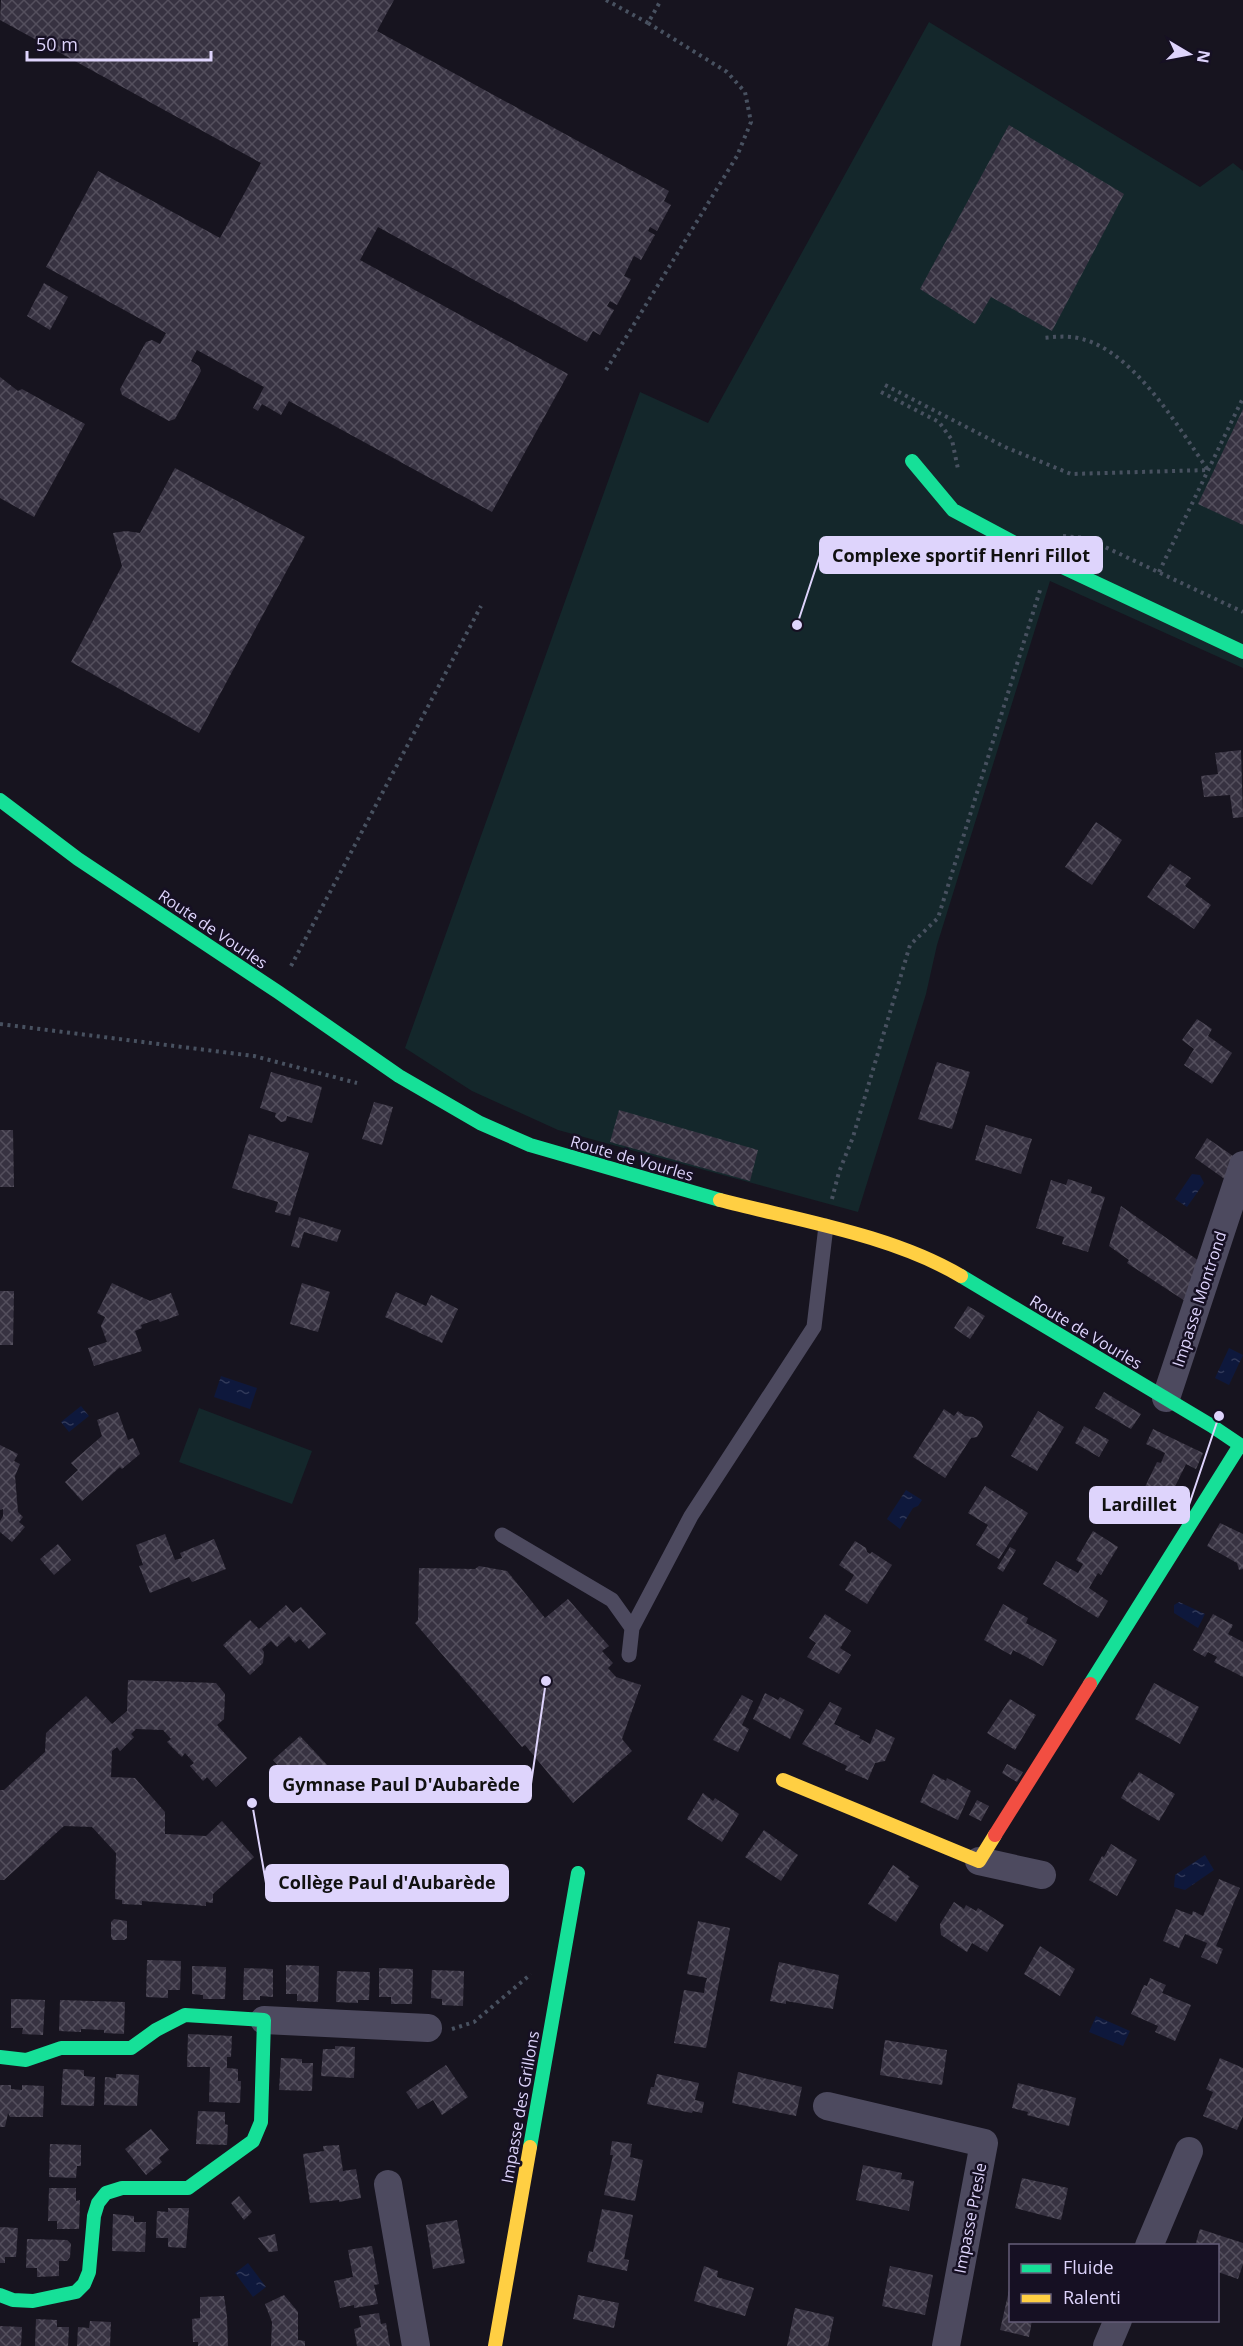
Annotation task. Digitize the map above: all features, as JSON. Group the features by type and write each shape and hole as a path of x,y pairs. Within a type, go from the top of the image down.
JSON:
{"street":[{"path":"912,460 953,510 1052,562 1243,652"},
{"name":"Route de Vourles","path":"0,800 78,859 278,992 399,1076 480,1123 530,1145 699,1195 883,1242 945,1267 1166,1398 1242,1446"},
{"name":"Route de Vourles","path":"0,814 44,834"},
{"name":"Impasse Montrond","path":"1166,1398 1243,1165"},
{"path":"979,1861 1242,1446"},
{"path":"783,1780 979,1861 1042,1875"},
{"name":"Impasse des Grillons","path":"495,2346 578,1873"},
{"path":"0,2056 26,2060 61,2048 131,2048 156,2030 185,2015 428,2028"},
{"path":"0,2295 32,2303 77,2292 87,2278 94,2213 98,2202 108,2191 123,2187 175,2190 188,2188 253,2141 261,2122 264,2019"},
{"name":"Impasse Presle","path":"827,2106 984,2143 946,2346"},
{"path":"1150,2244 1189,2151"},
{"path":"388,2184 416,2346"},
{"path":"1107,2346 1117,2322"}],"lane":[{"path":"628,1655 632,1628 691,1516 814,1326 826,1226"},
{"path":"502,1535 612,1600 632,1628"}],"path":[{"path":"606,0 727,72 745,92 751,122 736,156 606,370"},
{"path":"648,23 661,0"},
{"path":"1041,338 1070,336 1099,345 1116,355 1137,374 1208,470"},
{"path":"885,385 1005,447 1071,474 1208,470"},
{"path":"881,392 939,422 952,440 961,478"},
{"path":"1159,572 1243,398"},
{"path":"1053,532 1086,538 1243,612"},
{"path":"826,1226 838,1172 852,1137 910,945 938,918 1044,579 1064,534"},
{"path":"278,992 481,606"},
{"path":"0,1024 254,1056 360,1084"},
{"path":"428,2028 452,2029 474,2022 565,1945"}],"green space":[{"path":"929,22 1200,187 1233,163 1243,171 1243,668 1050,581 937,945 926,994 858,1212 558,1130 472,1091 405,1048 640,392 708,423"},
{"path":"199,1408 312,1451 292,1504 179,1462"}],"water":[{"path":"1192,1174 1200,1175 1204,1183 1187,1207 1175,1199"},
{"path":"1229,1348 1243,1355 1229,1385 1215,1378"},
{"path":"221,1376 257,1388 250,1409 214,1397"},
{"path":"81,1406 89,1416 69,1432 61,1422"},
{"path":"906,1490 922,1500 918,1506 913,1508 900,1529 887,1519"},
{"path":"1179,1602 1205,1614 1198,1628 1174,1613 1174,1605"},
{"path":"1205,1855 1214,1870 1185,1890 1174,1887 1175,1875"},
{"path":"1096,2016 1130,2031 1123,2046 1089,2032"},
{"path":"248,2263 266,2287 253,2297 235,2273"}],"building":[{"path":"1,0 394,0 377,31 669,191 664,201 671,205 657,231 650,227 648,231 655,235 641,260 634,256 624,276 631,279 617,305 610,301 607,306 614,310 600,335 593,331 587,342 378,227 360,260 568,374 492,512 289,401 281,415 262,404 258,411 253,408 264,387 197,350 191,361 199,366 201,371 175,419 169,421 122,395 120,389 146,342 152,340 160,344 166,333 46,267 98,171 220,238 261,163 0,20"},
{"path":"1009,125 1124,194 1052,331 991,297 975,324 920,289"},
{"path":"44,283 68,297 50,330 27,316"},
{"path":"0,377 18,391 22,389 85,424 34,517 0,498"},
{"path":"1243,409 1243,525 1198,504"},
{"path":"175,468 305,537 199,733 71,662 122,566 113,533 126,531 140,533"},
{"path":"1241,750 1243,817 1233,818 1230,795 1204,797 1201,776 1218,774 1215,753"},
{"path":"1096,822 1122,840 1092,885 1065,867"},
{"path":"1170,864 1191,878 1185,886 1211,905 1194,929 1147,897"},
{"path":"1197,1019 1212,1029 1208,1036 1232,1053 1212,1084 1184,1065 1194,1049 1182,1040"},
{"path":"937,1062 970,1072 952,1129 918,1119"},
{"path":"271,1072 322,1087 312,1123 287,1116 286,1121 281,1122 275,1117 276,1113 260,1108"},
{"path":"374,1102 393,1107 382,1145 362,1139"},
{"path":"619,1110 758,1150 750,1181 610,1142"},
{"path":"986,1125 1032,1139 1021,1174 975,1160"},
{"path":"0,1130 13,1130 14,1187 0,1187"},
{"path":"249,1134 309,1153 290,1216 275,1212 278,1202 232,1188"},
{"path":"1207,1138 1233,1156 1226,1180 1195,1158"},
{"path":"1068,1179 1092,1187 1091,1193 1105,1197 1088,1252 1062,1244 1064,1237 1036,1228 1051,1180 1066,1185"},
{"path":"1121,1206 1199,1261 1185,1301 1127,1263 1129,1260 1109,1246"},
{"path":"299,1217 341,1230 337,1242 304,1232 299,1248 291,1246"},
{"path":"112,1283 150,1301 171,1293 179,1315 160,1322 158,1319 141,1325 142,1328 135,1331 142,1351 94,1366 88,1348 107,1342 101,1326 105,1317 97,1313"},
{"path":"302,1283 330,1292 318,1332 290,1324"},
{"path":"0,1291 14,1291 13,1345 0,1345"},
{"path":"396,1292 426,1306 431,1295 458,1309 442,1343 385,1317"},
{"path":"968,1306 985,1316 970,1339 954,1328"},
{"path":"1104,1392 1141,1414 1131,1429 1095,1408"},
{"path":"944,1409 954,1416 958,1411 965,1416 973,1417 981,1422 983,1427 977,1437 971,1438 945,1478 913,1457"},
{"path":"1038,1411 1064,1427 1037,1471 1011,1456"},
{"path":"118,1412 128,1440 133,1438 140,1454 122,1469 120,1467 82,1501 65,1482 78,1470 71,1463 102,1436 97,1420"},
{"path":"1084,1426 1109,1440 1099,1457 1075,1443"},
{"path":"1153,1429 1203,1453 1196,1469 1186,1464 1167,1503 1143,1491 1157,1462 1161,1463 1165,1453 1146,1444"},
{"path":"0,1445 18,1454 14,1461 20,1464 15,1476 18,1512 23,1517 19,1522 25,1527 12,1542 0,1532 3,1509 0,1510"},
{"path":"985,1486 1028,1513 999,1559 976,1545 988,1525 968,1513"},
{"path":"1220,1523 1243,1534 1243,1569 1239,1570 1237,1563 1207,1546"},
{"path":"1093,1531 1118,1547 1101,1575 1098,1573 1089,1588 1108,1601 1098,1618 1043,1584 1056,1561 1078,1573 1083,1564 1076,1560"},
{"path":"165,1534 175,1560 182,1558 180,1553 214,1539 226,1569 192,1582 189,1577 150,1593 139,1566 143,1565 136,1545"},
{"path":"855,1541 866,1548 870,1554 872,1552 892,1565 867,1604 845,1590 854,1575 839,1565"},
{"path":"58,1544 71,1560 54,1575 40,1559"},
{"path":"1010,1547 1016,1550 1003,1572 997,1568"},
{"path":"479,1566 507,1571 545,1618 568,1599 609,1646 602,1651 613,1663 608,1668 616,1677 641,1685 622,1739 632,1751 573,1803 525,1745 522,1747 415,1623 418,1620 419,1568 475,1569"},
{"path":"1003,1604 1028,1618 1026,1623 1057,1640 1043,1666 1013,1650 1011,1655 984,1640"},
{"path":"286,1605 293,1613 301,1607 326,1634 309,1649 300,1639 295,1643 289,1636 277,1647 271,1641 262,1649 263,1663 250,1675 223,1645 250,1620 259,1629"},
{"path":"825,1614 851,1631 840,1648 851,1655 839,1674 807,1657 816,1643 809,1638"},
{"path":"1213,1614 1233,1625 1228,1634 1243,1642 1243,1677 1214,1662 1217,1657 1208,1652 1205,1657 1193,1650"},
{"path":"128,1680 216,1683 225,1694 224,1719 217,1725 247,1758 216,1787 207,1777 203,1781 190,1766 194,1763 185,1753 182,1757 167,1742 171,1739 163,1730 136,1729 131,1734 134,1737 120,1751 117,1747 112,1751 111,1777 135,1778 165,1812 165,1834 206,1836 222,1821 254,1857 213,1894 213,1903 206,1902 206,1906 142,1901 142,1905 122,1904 122,1900 115,1899 116,1853 92,1827 64,1826 4,1880 0,1880 0,1790 4,1790 45,1752 46,1733 86,1696 112,1724 127,1711"},
{"path":"1154,1683 1199,1707 1180,1744 1135,1719"},
{"path":"765,1693 778,1700 780,1697 804,1710 790,1739 753,1719"},
{"path":"742,1695 753,1701 742,1725 749,1729 738,1752 713,1740"},
{"path":"1010,1699 1036,1715 1015,1750 987,1733"},
{"path":"830,1702 842,1708 834,1724 860,1736 859,1738 870,1744 876,1729 895,1738 885,1761 875,1763 868,1780 845,1770 847,1766 802,1744"},
{"path":"300,1736 329,1767 302,1792 273,1760"},
{"path":"1007,1764 1023,1772 1017,1782 1002,1773"},
{"path":"1139,1772 1175,1794 1159,1821 1121,1798 1130,1781 1132,1783"},
{"path":"933,1774 946,1781 947,1778 971,1791 958,1820 920,1802"},
{"path":"703,1793 713,1801 715,1798 739,1814 722,1842 687,1819"},
{"path":"977,1800 989,1806 981,1821 969,1815"},
{"path":"764,1830 798,1855 781,1881 745,1857"},
{"path":"1111,1844 1137,1860 1117,1896 1089,1880"},
{"path":"893,1865 919,1886 896,1922 868,1904"},
{"path":"1219,1879 1240,1888 1216,1946 1223,1949 1217,1964 1201,1957 1207,1943 1185,1934 1179,1948 1163,1941 1176,1909 1192,1915 1193,1911 1203,1916"},
{"path":"954,1902 964,1909 966,1905 976,1911 978,1908 1004,1925 987,1952 972,1943 967,1952 941,1935 940,1924"},
{"path":"114,1919 127,1921 127,1938 124,1940 113,1940 111,1937 111,1922"},
{"path":"698,1921 730,1928 706,2048 674,2043 684,1990 704,1993 707,1978 687,1974"},
{"path":"1040,1946 1075,1969 1060,1996 1024,1974"},
{"path":"147,1960 181,1961 180,1990 168,1990 168,1998 146,1997"},
{"path":"779,1962 839,1975 833,2009 786,2001 786,2004 770,2001"},
{"path":"286,1965 319,1966 318,2002 297,2001 297,1994 286,1994"},
{"path":"192,1966 226,1967 225,1999 203,1999 203,1995 192,1994"},
{"path":"244,1968 273,1969 273,1997 260,1996 260,2000 243,2000"},
{"path":"379,1968 413,1969 412,2004 391,2004 391,1997 379,1997"},
{"path":"432,1970 464,1971 463,2006 442,2005 442,1999 431,1998"},
{"path":"337,1971 370,1972 369,2000 358,2000 358,2003 336,2002"},
{"path":"1150,1978 1166,1985 1162,1993 1191,2005 1175,2041 1155,2032 1158,2026 1131,2014 1144,1985 1147,1986"},
{"path":"11,1999 45,2000 43,2035 22,2034 23,2028 11,2028"},
{"path":"60,2000 125,2002 124,2034 104,2033 104,2030 59,2031"},
{"path":"188,2034 232,2036 231,2057 227,2057 227,2068 238,2069 238,2081 241,2081 240,2103 209,2102 210,2067 187,2067"},
{"path":"885,2040 947,2050 942,2085 880,2075"},
{"path":"335,2046 355,2047 354,2078 321,2076 323,2049 335,2049"},
{"path":"281,2058 302,2059 302,2063 313,2063 312,2091 279,2090"},
{"path":"1220,2058 1243,2068 1243,2116 1237,2130 1203,2116 1213,2092 1206,2089"},
{"path":"446,2065 468,2097 442,2115 433,2100 418,2109 406,2092"},
{"path":"63,2069 84,2070 84,2076 95,2077 94,2106 61,2105"},
{"path":"738,2072 802,2087 796,2116 732,2103"},
{"path":"116,2074 139,2075 137,2106 104,2105 105,2077 116,2078"},
{"path":"657,2074 699,2083 695,2100 704,2102 702,2113 647,2104"},
{"path":"1018,2083 1076,2098 1069,2126 1027,2115 1028,2112 1012,2108"},
{"path":"0,2085 11,2085 11,2089 22,2090 22,2085 44,2086 43,2117 10,2117 8,2113 5,2127 0,2127"},
{"path":"198,2111 225,2112 225,2124 228,2125 227,2145 196,2144"},
{"path":"151,2129 169,2150 159,2158 162,2162 146,2175 125,2149"},
{"path":"612,2141 632,2144 630,2157 643,2160 635,2201 604,2195 613,2155 610,2155"},
{"path":"50,2144 81,2145 81,2166 77,2166 76,2178 49,2177"},
{"path":"339,2145 343,2171 356,2169 361,2198 339,2202 339,2200 310,2203 303,2154 324,2151 323,2146"},
{"path":"863,2165 902,2173 901,2179 914,2181 909,2211 856,2200"},
{"path":"1022,2178 1068,2188 1061,2220 1015,2208"},
{"path":"49,2188 76,2188 76,2201 80,2200 79,2229 57,2229 57,2221 48,2221"},
{"path":"239,2196 252,2212 244,2220 231,2203"},
{"path":"168,2208 189,2208 186,2248 168,2247 168,2238 156,2238 157,2211 168,2212"},
{"path":"602,2209 633,2215 624,2259 629,2260 627,2271 587,2262 589,2251 593,2252"},
{"path":"113,2214 134,2216 134,2222 146,2222 145,2252 112,2251"},
{"path":"457,2220 465,2263 433,2269 426,2225"},
{"path":"0,2227 18,2228 16,2257 5,2257 5,2263 0,2263"},
{"path":"1200,2229 1243,2243 1243,2264 1238,2279 1219,2272 1219,2244 1196,2244"},
{"path":"275,2234 278,2251 269,2252 258,2238"},
{"path":"27,2239 67,2240 71,2244 70,2257 67,2261 59,2261 59,2276 37,2277 37,2268 26,2268"},
{"path":"372,2246 379,2284 374,2285 378,2304 340,2308 334,2281 353,2277 348,2250"},
{"path":"704,2266 718,2271 717,2277 754,2288 745,2316 694,2301"},
{"path":"890,2266 933,2275 925,2315 882,2306"},
{"path":"1009,2290 1009,2322 1032,2322 1029,2337 1000,2330"},
{"path":"284,2295 298,2312 298,2340 305,2341 305,2346 271,2346 272,2322 265,2304"},
{"path":"578,2295 619,2303 614,2328 573,2319"},
{"path":"224,2296 228,2346 198,2346 198,2342 193,2342 192,2319 200,2318 200,2297"},
{"path":"795,2308 834,2317 828,2346 787,2346"},
{"path":"379,2313 381,2324 386,2323 390,2346 357,2346 354,2329 361,2327 359,2316"},
{"path":"36,2319 57,2320 57,2327 69,2327 68,2346 35,2346"},
{"path":"90,2321 111,2322 110,2346 77,2346 78,2327 89,2328"},
{"path":"0,2326 22,2327 21,2346 0,2346"}],"traffic: fast":[{"path":"912,461 953,510 1041,557 1243,652"},
{"path":"0,800 78,859 278,992 399,1076 480,1123 530,1145 720,1200"},
{"path":"961,1276 1212,1426 1243,1447"},
{"path":"1090,1684 1240,1445"},
{"path":"530,2147 578,1873"},
{"path":"0,2057 26,2060 61,2048 131,2048 156,2030 185,2015 264,2020 261,2122 253,2141 188,2188 122,2188 106,2193 98,2203 94,2216 89,2272 84,2284 76,2292 33,2301 13,2300 0,2295"}],"traffic: slow":[{"path":"720,1200 875,1239 934,1262 961,1276"},
{"path":"783,1780 979,1861 995,1835"},
{"path":"495,2346 530,2147"}],"traffic: jam":[{"path":"995,1835 1090,1684"}],"place":[{"name":"Complexe sportif Henri Fillot","path":"797,625"},
{"name":"Lardillet","path":"1219,1416"},
{"name":"Gymnase Paul D'Aubarède","path":"546,1681"},
{"name":"Collège Paul d'Aubarède","path":"252,1803"}]}
